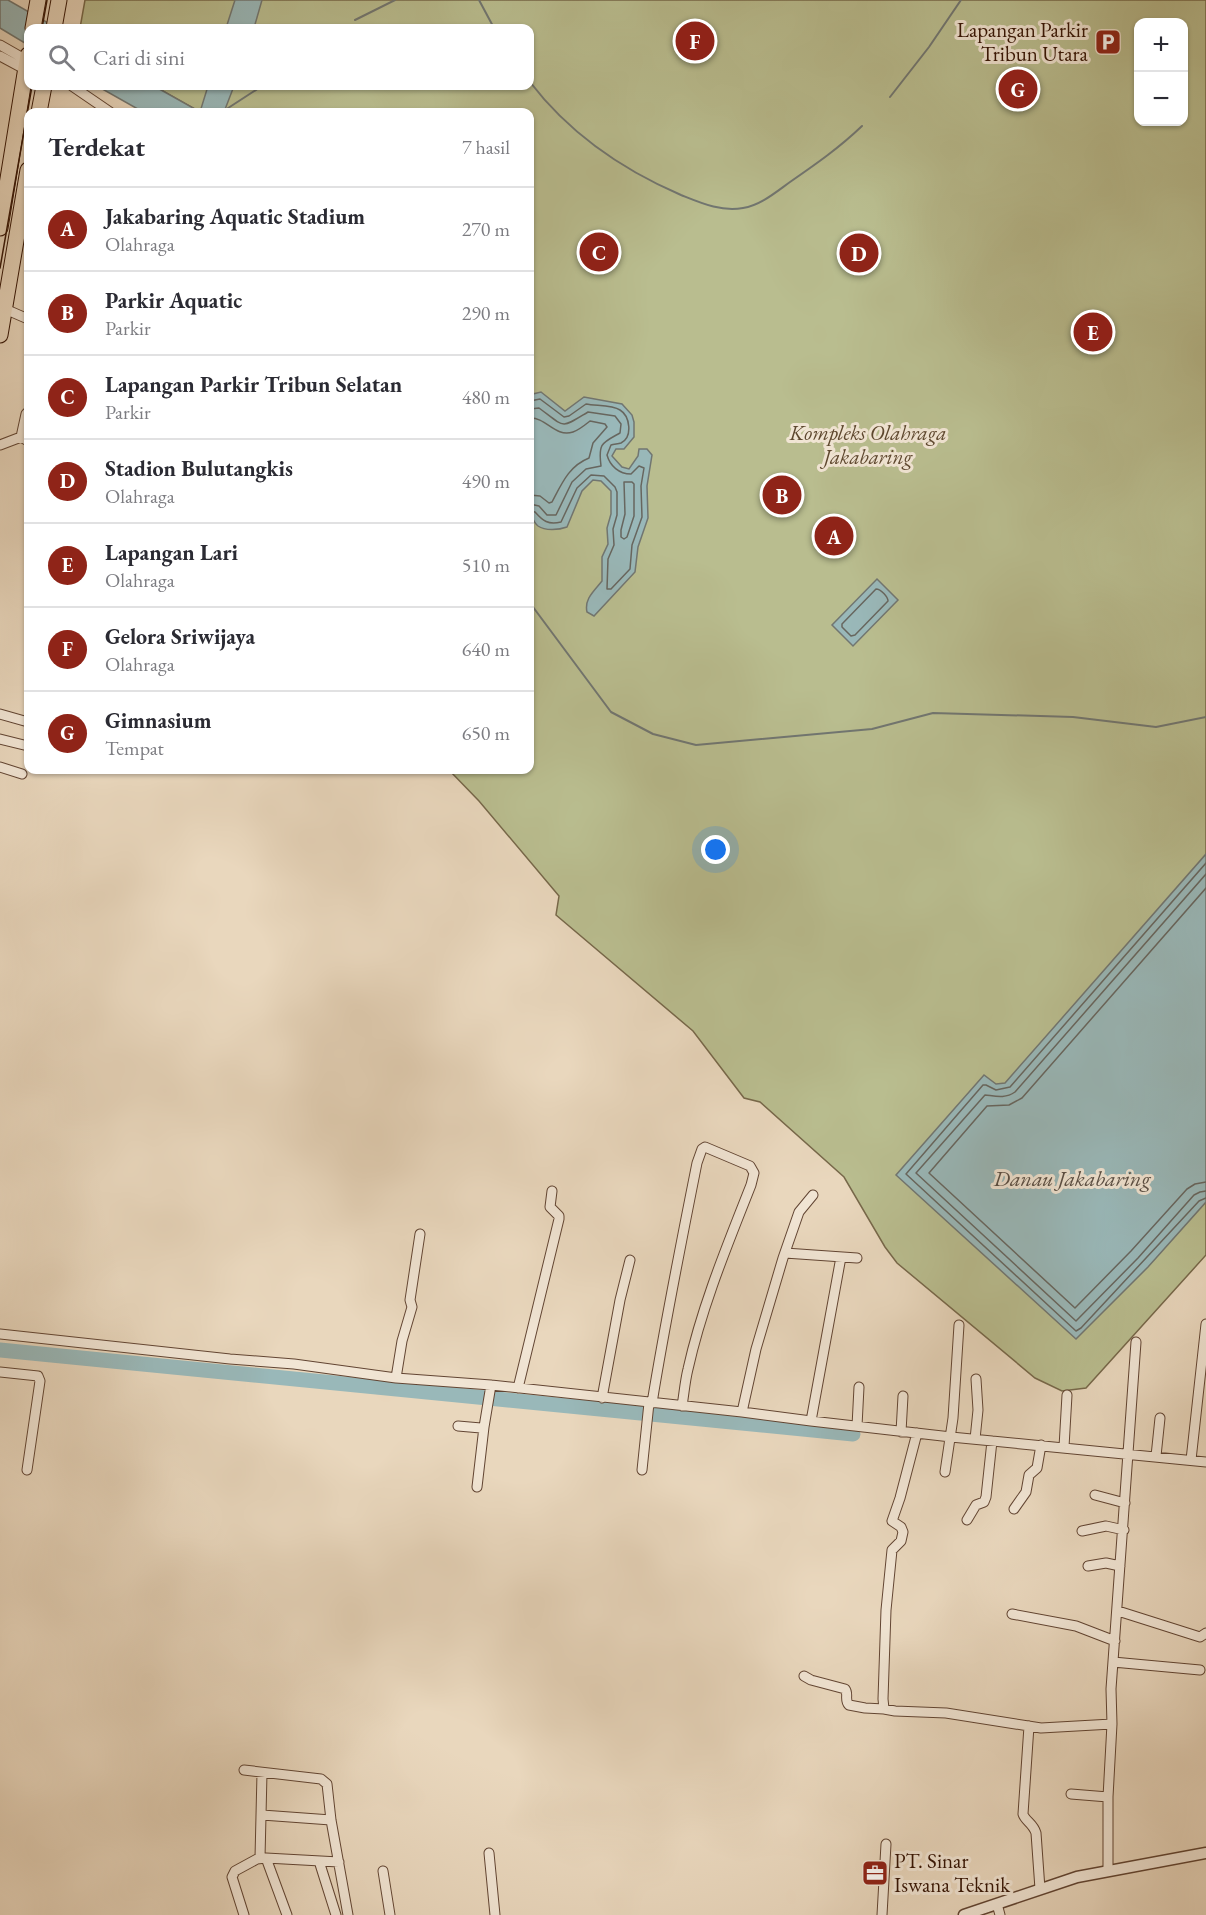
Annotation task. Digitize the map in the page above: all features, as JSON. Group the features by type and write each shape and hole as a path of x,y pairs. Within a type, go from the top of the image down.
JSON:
{"highway":[{"path":"54,24 59,0"},
{"path":"34,24 37,5"},
{"path":"0,228 24,86"},
{"path":"40,108 44,90"},
{"path":"0,335 24,219"}],"street":[{"path":"0,47 24,60"},
{"path":"0,56 24,61"},
{"path":"78,90 104,108"},
{"path":"5,309 24,317"},
{"path":"0,445 24,439"},
{"path":"0,714 24,721"},
{"path":"0,739 24,745"},
{"path":"0,766 22,774"},
{"path":"642,1470 646,1426 667,1312 698,1163 702,1149 705,1147 750,1167 754,1173 703,1312 685,1381 682,1406"},
{"path":"518,1388 560,1219 550,1207 552,1191"},
{"path":"742,1412 763,1325 785,1253 799,1212 813,1195"},
{"path":"396,1378 402,1341 412,1307 410,1300 420,1234"},
{"path":"785,1253 857,1258"},
{"path":"811,1421 814,1394 841,1257"},
{"path":"602,1398 620,1300 630,1260"},
{"path":"1192,1455 1206,1324"},
{"path":"945,1472 951,1437 959,1325"},
{"path":"0,1334 294,1364 489,1394 518,1388 951,1437 1128,1454 1156,1451 1192,1455 1206,1462"},
{"path":"1108,1870 1113,1662 1136,1342"},
{"path":"0,1372 38,1376 40,1381 27,1470"},
{"path":"975,1439 978,1410 976,1379"},
{"path":"857,1426 859,1388"},
{"path":"477,1487 489,1394"},
{"path":"1064,1447 1067,1395"},
{"path":"901,1432 903,1396"},
{"path":"1156,1451 1160,1418"},
{"path":"458,1426 484,1427"},
{"path":"884,1709 886,1610 892,1550 901,1541 903,1532 901,1527 892,1521 917,1433"},
{"path":"967,1520 976,1505 982,1503 986,1497 992,1441"},
{"path":"1014,1509 1026,1492 1029,1475 1037,1468 1041,1445"},
{"path":"1095,1495 1125,1503"},
{"path":"1082,1531 1106,1526 1124,1530"},
{"path":"1088,1566 1106,1563 1120,1566"},
{"path":"1118,1611 1200,1637 1206,1633"},
{"path":"1012,1614 1076,1626 1115,1641"},
{"path":"1113,1662 1200,1670"},
{"path":"804,1676 845,1689 847,1701 852,1706 946,1713 1029,1726 1060,1728 1112,1725"},
{"path":"1029,1726 1023,1815 1034,1827 1036,1833 1041,1889"},
{"path":"244,1770 324,1780 327,1784 348,1915"},
{"path":"262,1773 263,1858 287,1915"},
{"path":"1071,1794 1108,1797"},
{"path":"262,1815 331,1820"},
{"path":"882,1915 886,1844"},
{"path":"489,1853 495,1915"},
{"path":"964,1915 1077,1877 1206,1853"},
{"path":"244,1915 231,1877 235,1870 263,1858 339,1862"},
{"path":"319,1861 336,1915"},
{"path":"382,1871 390,1915"},
{"path":"997,1904 1000,1915"}],"green space":[{"name":"Kompleks Olahraga Jakabaring","path":"85,0 1206,0 1206,1255 1086,1388 1062,1391 1035,1378 897,1263 885,1247 844,1177 760,1102 744,1098 693,1031 556,915 559,896 479,801 453,774 534,774 534,108 193,108 161,90 534,90 534,24 81,24"}],"water":[{"path":"0,0 8,0 50,24 24,24 24,43 0,28"},
{"path":"235,0 262,0 255,24 227,24"},
{"path":"104,90 161,90 193,108 136,108"},
{"path":"207,90 232,90 226,108 201,108"},
{"path":"541,392 565,411 584,397 622,404 632,415 634,437 624,449 616,449 612,456 622,467 629,469 638,456 639,449 647,449 652,455 647,486 648,518 638,547 635,572 594,616 587,612 586,607 590,595 602,581 602,557 608,544 607,528 611,514 611,491 601,481 593,480 582,491 567,527 548,529 541,528 535,523 534,394"},
{"path":"877,579 898,600 853,646 832,625"},
{"name":"Danau Jakabaring","path":"1206,854 1206,1202 1148,1267 1076,1339 896,1175 984,1075 996,1084 1005,1083"}],"waterway":[{"path":"355,20 395,0"},
{"path":"479,0 492,24"},
{"path":"890,97 929,47 961,0"},
{"path":"534,87 562,118 618,162 659,185 719,208 743,208 762,201 827,156 862,126"},
{"path":"228,108 256,90"},
{"path":"534,608 611,712 653,734 696,745 872,729 933,713 1073,717 1156,727 1206,717"},
{"path":"0,1350 853,1434"}],"tram line":[{"path":"43,24 47,0"},
{"path":"28,108 31,90"},
{"path":"0,268 24,132"}],"place":[{"name":"Gelora Sriwijaya","path":"695,41"},
{"name":"Lapangan Parkir Tribun Utara","path":"1108,42"},
{"name":"Gimnasium","path":"1018,89"},
{"name":"Lapangan Parkir Tribun Selatan","path":"599,252"},
{"name":"Stadion Bulutangkis","path":"859,253"},
{"name":"Lapangan Lari","path":"1093,332"},
{"name":"Parkir Aquatic","path":"782,495"},
{"name":"Jakabaring Aquatic Stadium","path":"834,536"},
{"name":"PT. Sinar Iswana Teknik","path":"875,1873"}]}
